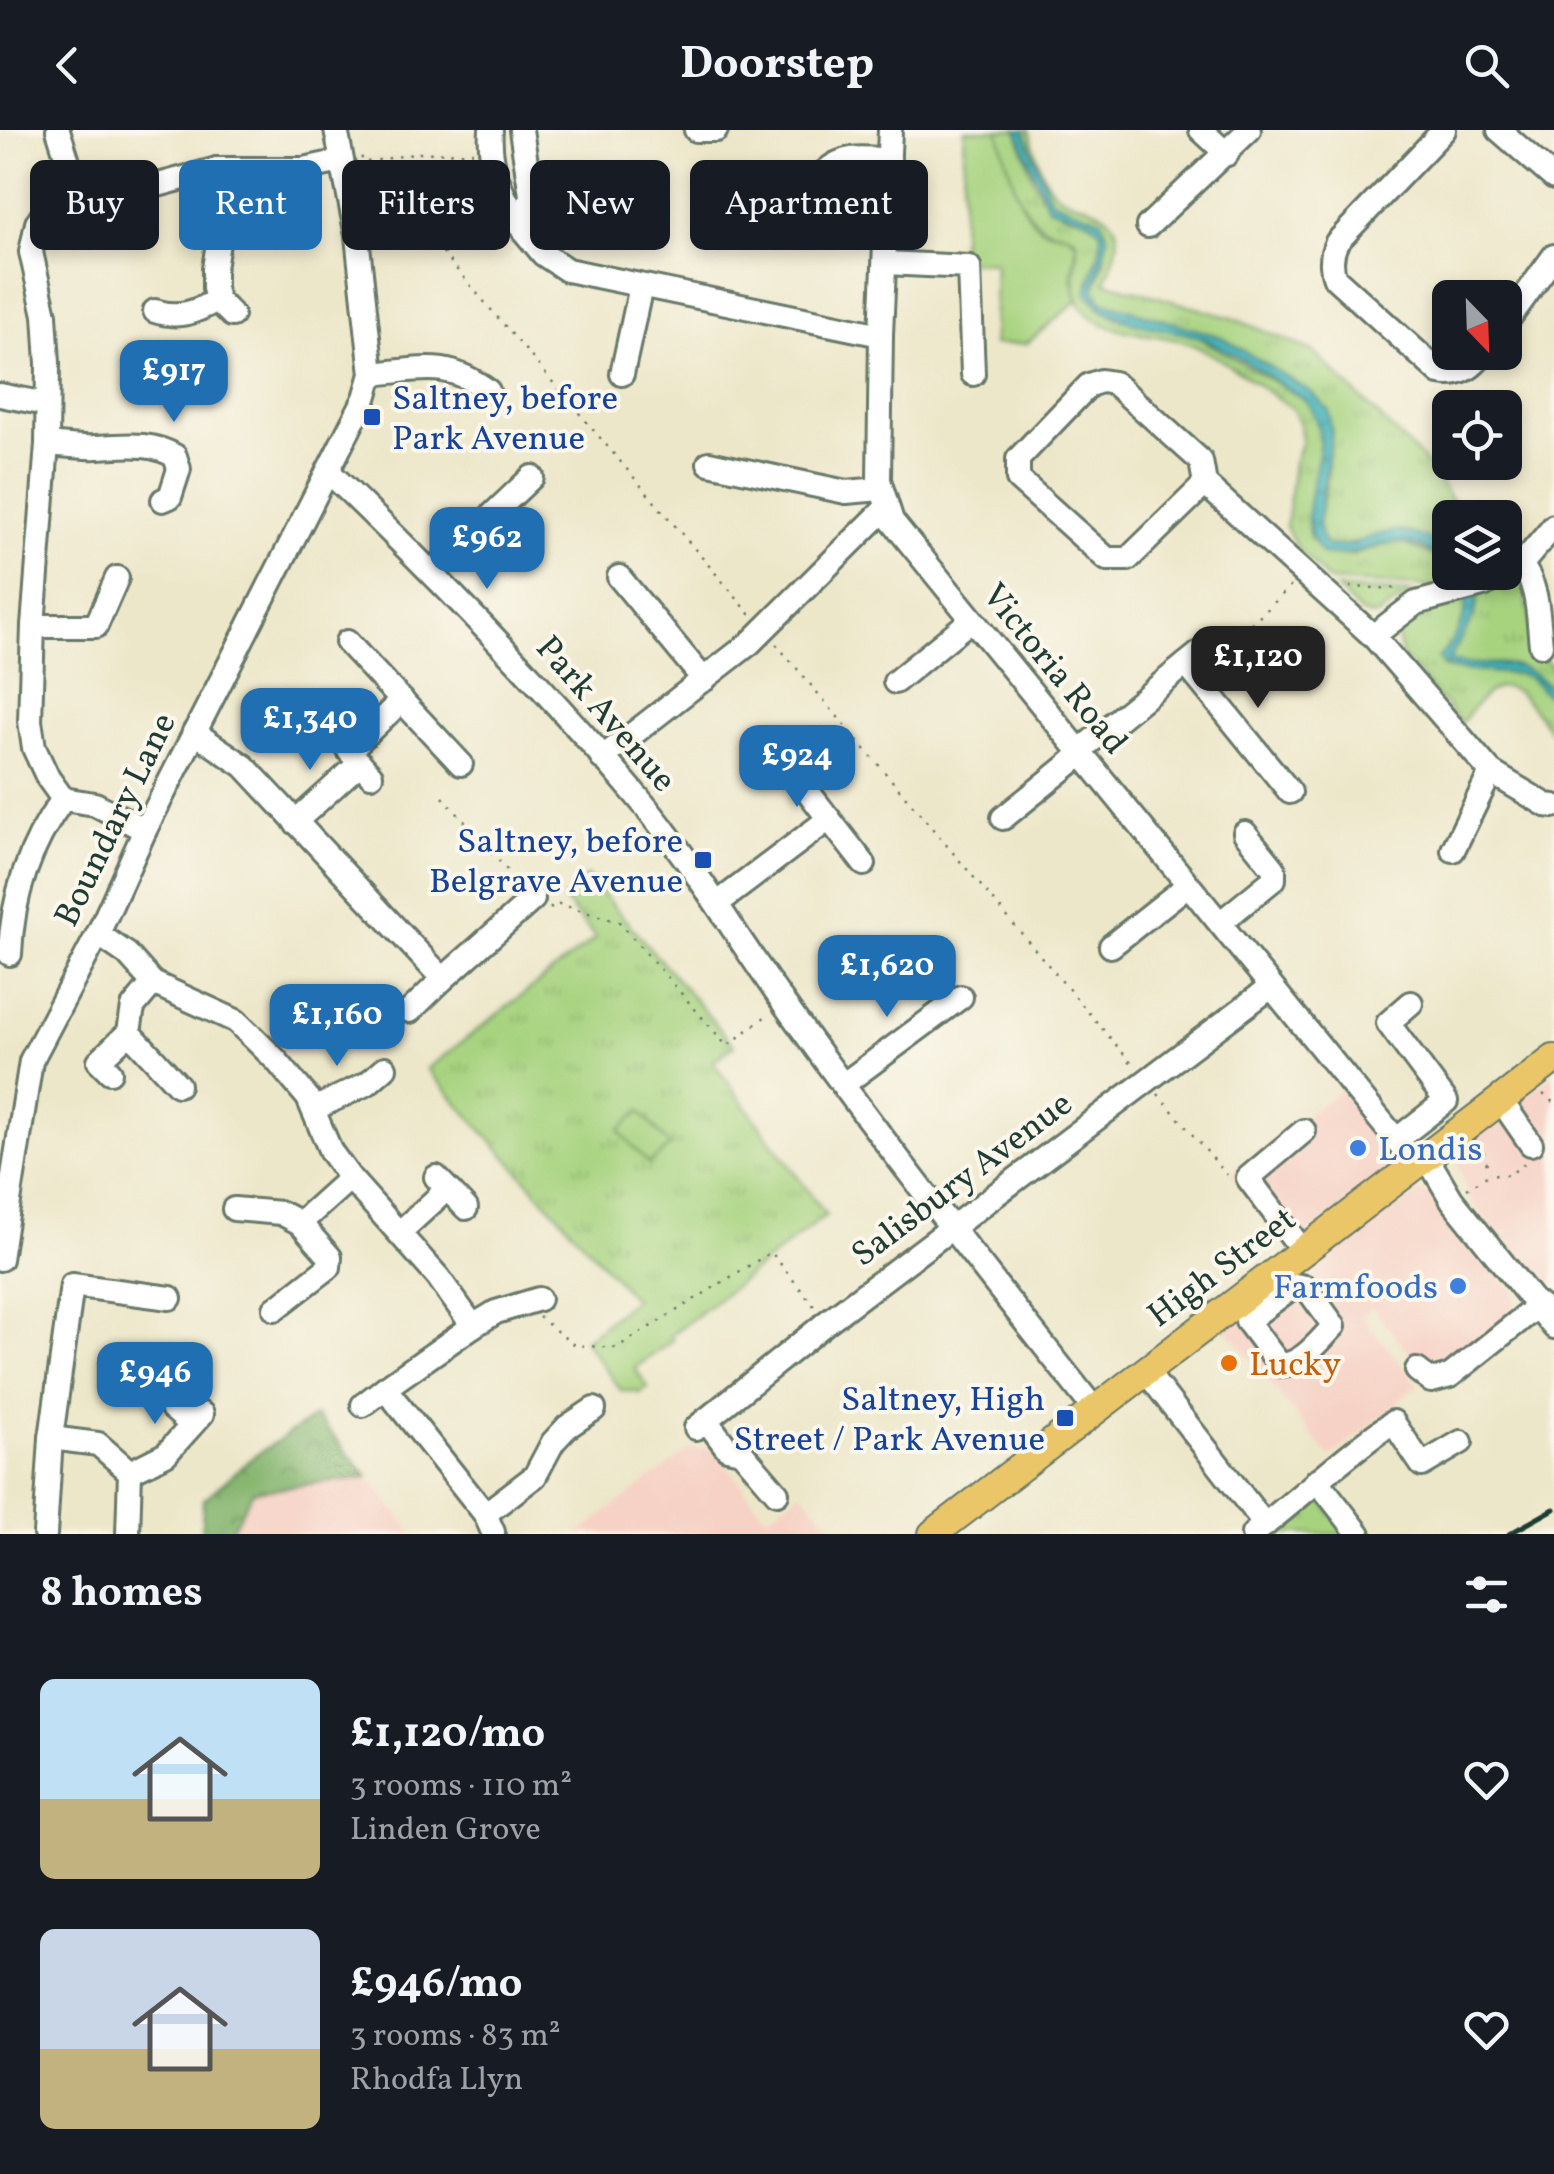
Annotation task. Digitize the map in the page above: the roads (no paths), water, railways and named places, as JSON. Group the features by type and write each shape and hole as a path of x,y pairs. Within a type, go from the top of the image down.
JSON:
{"main road":[{"name":"High Street","path":"933,1534 1145,1370 1267,1292 1303,1251 1554,1059"}],"street":[{"path":"58,130 67,160"},
{"name":"Boundary Lane","path":"0,1258 31,1061 365,398 372,374 357,236 336,130"},
{"path":"521,130 531,195 523,230"},
{"path":"696,130 716,130"},
{"path":"841,160 888,160 890,130"},
{"path":"1201,130 1227,154"},
{"path":"1148,226 1249,130"},
{"path":"1432,365 1335,278 1333,250 1444,130"},
{"path":"1499,130 1554,178"},
{"path":"490,141 504,198 523,230 543,254 567,270 881,335"},
{"path":"322,166 341,161"},
{"path":"30,250 45,315 48,364 47,444 30,705 34,748 63,798 95,804 145,830"},
{"path":"155,311 169,316 225,307 214,268 217,250"},
{"path":"602,758 763,630 883,498 881,335 885,250"},
{"path":"1522,300 1554,256"},
{"path":"885,263 970,267 973,374"},
{"path":"622,374 641,286"},
{"path":"372,374 428,367 447,369 466,374 488,391"},
{"path":"1438,370 1452,374 1466,370"},
{"path":"1205,484 1128,559 1107,559 1018,479 1018,460 1089,385 1101,381 1114,383 1202,461 1205,484 1373,636 1491,772 1554,806"},
{"path":"3,391 46,404"},
{"path":"47,444 129,444 183,451 172,501"},
{"path":"710,463 883,498"},
{"name":"Park Avenue","path":"328,471 433,571 638,797 718,903 783,1003 953,1230 1094,1408"},
{"path":"433,571 532,477"},
{"name":"Victoria Road","path":"883,498 892,521 971,620 1396,1140 1421,1160 1554,1327"},
{"path":"1522,564 1554,526"},
{"path":"1522,566 1536,599 1541,644"},
{"path":"619,576 704,680"},
{"path":"33,626 99,634 117,578"},
{"path":"1373,636 1403,610 1462,590"},
{"path":"896,682 971,620"},
{"path":"347,642 460,764"},
{"path":"1003,818 1212,642"},
{"path":"1186,664 1276,757 1292,784"},
{"path":"294,822 360,763 402,700"},
{"path":"194,732 244,766 443,979"},
{"path":"793,772 864,864"},
{"path":"1452,838 1491,772"},
{"path":"7,942 20,881 48,819 63,798"},
{"path":"718,903 829,819"},
{"path":"1220,923 1274,879 1274,869 1245,833"},
{"path":"1112,946 1188,885"},
{"path":"410,1011 533,899"},
{"path":"98,934 127,954 153,984 236,1021 276,1060 314,1109 331,1152 350,1178 400,1232 474,1326"},
{"path":"110,1072 99,1061 130,1032 133,1007 153,984"},
{"name":"Salisbury Avenue","path":"777,1493 741,1451 727,1448 701,1424 827,1322 1271,986"},
{"path":"844,1084 961,998"},
{"path":"1396,1140 1446,1101 1388,1023 1411,1003"},
{"path":"130,1032 175,1072"},
{"path":"314,1109 377,1076 352,1066"},
{"path":"1500,1100 1527,1154"},
{"path":"1303,1251 1248,1178 1304,1131"},
{"path":"300,1223 350,1178"},
{"path":"400,1232 442,1183 466,1208"},
{"path":"234,1209 281,1213 300,1223 330,1257 329,1267 280,1296"},
{"path":"45,1534 51,1438 72,1285 163,1298 152,1320"},
{"path":"363,1405 496,1312 534,1300"},
{"path":"1417,1370 1431,1381 1450,1376 1539,1305"},
{"path":"1145,1370 1259,1529 1393,1422 1422,1465 1461,1442"},
{"path":"385,1388 489,1523 535,1476 553,1442 567,1427 590,1421"},
{"path":"130,1472 166,1454 197,1419 172,1408"},
{"path":"51,1438 98,1444 130,1472"},
{"path":"128,1534 130,1472"},
{"path":"1317,1480 1359,1534"}],"water":[{"path":"1017,130 1024,130 1051,200 1101,219 1108,237 1094,290 1101,301 1221,337 1311,392 1328,409 1332,434 1318,524 1328,546 1405,532 1432,540 1432,553 1399,543 1349,554 1322,554 1311,536 1308,517 1319,439 1316,420 1306,401 1204,339 1148,327 1106,311 1087,291 1101,246 1101,231 1090,220 1048,207"},
{"path":"1464,590 1476,590 1476,609 1449,661 1504,664 1526,670 1554,691 1554,702 1530,678 1520,674 1448,669 1438,659 1459,629"}],"railway":[{"path":"1509,1534 1554,1509"}],"place":[{"name":"Saltney, before Park Avenue","path":"372,417"},
{"name":"Saltney, before Belgrave Avenue","path":"703,860"},
{"name":"Londis","path":"1358,1148"},
{"name":"Farmfoods","path":"1458,1286"},
{"name":"Lucky","path":"1229,1363"},
{"name":"Saltney, High Street / Park Avenue","path":"1065,1418"}]}
